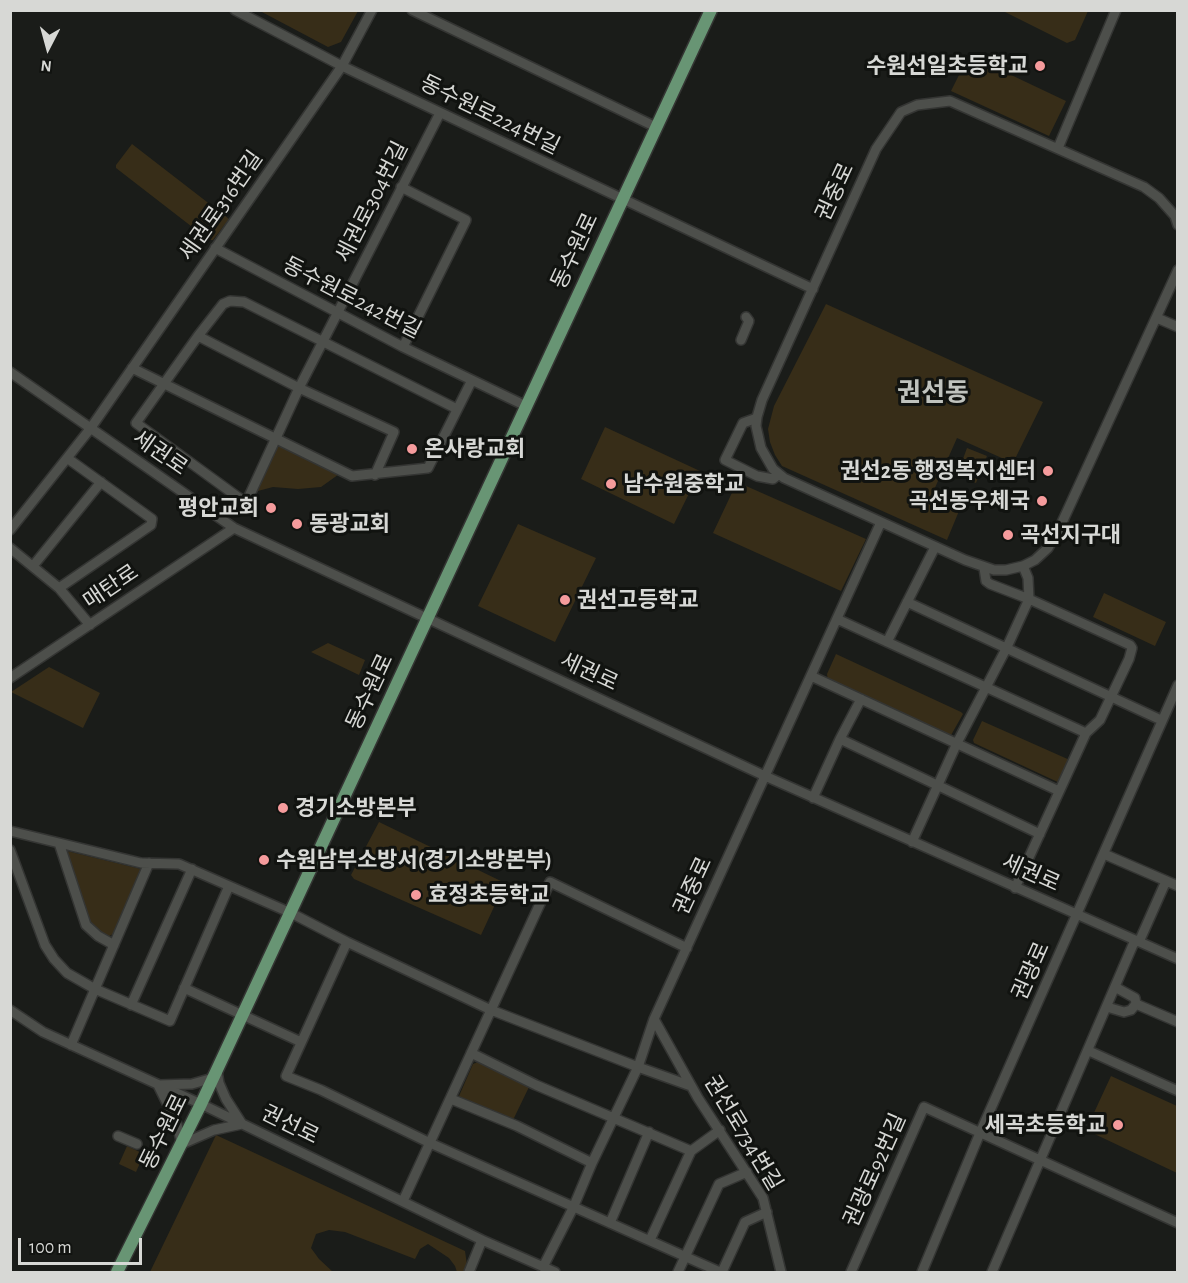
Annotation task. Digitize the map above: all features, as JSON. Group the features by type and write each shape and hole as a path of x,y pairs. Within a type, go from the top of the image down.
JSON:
{"main road":[{"name":"동수원로","path":"117,1272 215,1075 711,10"}],"street":[{"name":"동수원로224번길","path":"235,10 342,66 813,289"},
{"name":"세권로316번길","path":"10,530 90,429 342,66 372,10"},
{"path":"412,10 656,127"},
{"path":"1058,148 1116,10"},
{"name":"권중로","path":"1178,225 1175,216 1144,187 950,101 917,105 902,112 876,149 777,367 757,418 757,434 761,448 773,469 784,478 935,547 984,568 1006,570 1023,566 1035,560 1048,548 1059,529 1178,270"},
{"name":"세권로304번길","path":"440,113 401,187 337,312 322,342 299,388 246,503 136,423 223,304 237,301 244,302 322,342 457,409"},
{"path":"401,187 466,220 403,347"},
{"name":"동수원로242번길","path":"215,248 403,347 526,406"},
{"path":"741,340 749,321 746,317"},
{"path":"1157,318 1178,327"},
{"path":"198,336 299,388 394,432 375,475"},
{"path":"132,368 352,476 428,468 472,380"},
{"name":"세권로","path":"10,372 234,528 813,798 1178,959"},
{"path":"757,418 743,423 725,460 757,476 773,479 779,474"},
{"path":"59,588 151,525 152,519 67,458"},
{"path":"33,566 101,482"},
{"name":"권중로","path":"543,1267 638,1067 654,1020 881,522"},
{"name":"매탄로","path":"10,678 234,528"},
{"path":"887,642 935,547"},
{"path":"10,548 59,588 90,625"},
{"path":"912,842 957,743 1029,599 1028,578 1023,566"},
{"name":"권중로","path":"984,568 986,580 990,584 1029,599 1130,645 1132,648 1129,658 1111,696"},
{"path":"907,602 1161,720"},
{"path":"837,619 1086,732"},
{"path":"811,676 1059,791"},
{"name":"권광로","path":"922,1272 980,1133 1178,686"},
{"path":"1016,888 1086,732 1100,720 1111,696"},
{"path":"813,798 861,699"},
{"path":"840,739 1040,834"},
{"path":"10,831 149,863 179,864 291,913 491,1010 692,1086"},
{"path":"59,843 86,925 98,936 114,945"},
{"path":"10,850 45,945 67,973 95,989 170,1021 229,886"},
{"path":"1104,854 1178,886"},
{"path":"72,1045 149,863"},
{"path":"131,1005 192,869"},
{"path":"992,1272 1115,987 1166,881"},
{"path":"403,1202 550,882 687,948"},
{"path":"347,942 286,1076 321,1090 573,1208 721,1272 745,1222 767,1212"},
{"path":"1107,1007 1124,1012 1131,1010 1136,1004 1135,998 1115,987"},
{"path":"184,988 301,1042"},
{"path":"1136,1004 1178,1022"},
{"name":"권선로","path":"10,1010 30,1025 201,1104 482,1240 555,1272"},
{"name":"권선로734번길","path":"654,1020 692,1086 763,1198 781,1272"},
{"path":"1089,1051 1178,1091"},
{"path":"471,1053 613,1119 691,1151"},
{"path":"215,1075 226,1099 242,1124 214,1130 182,1144 176,1121 158,1085 192,1084 215,1075"},
{"path":"451,1099 517,1126 592,1163"},
{"name":"권광로92번길","path":"851,1272 924,1107 980,1133"},
{"path":"650,1240 691,1151 720,1130"},
{"path":"610,1223 649,1132"},
{"path":"980,1133 1178,1222"},
{"path":"118,1136 137,1144"},
{"path":"678,1272 719,1184 747,1172"},
{"path":"469,1272 482,1240"}],"shaded area":[{"path":"358,10 341,42 328,47 260,11"},
{"path":"1088,10 1075,40 1067,43 1003,11"},
{"path":"969,55 1066,101 1049,136 951,91"},
{"path":"132,144 229,219 213,240 209,240 116,168"},
{"path":"826,304 1043,402 1013,463 957,438 930,499 959,511 947,540 782,466 775,455 768,429 774,406"},
{"path":"605,427 700,471 674,524 581,479"},
{"path":"278,440 342,472 321,487 298,489 273,487 254,492"},
{"path":"967,448 987,456 976,483 957,475"},
{"path":"737,482 866,539 841,591 713,533"},
{"path":"518,524 596,558 555,642 478,606"},
{"path":"1104,593 1166,622 1155,646 1093,617"},
{"path":"328,643 365,660 359,675 311,652"},
{"path":"836,654 961,712 963,714 950,737 828,682 827,674"},
{"path":"49,667 100,693 83,728 11,692"},
{"path":"982,721 1072,761 1062,784 974,743 973,740"},
{"path":"379,822 505,883 481,935 354,879 351,875"},
{"path":"67,851 141,869 113,934 106,938 91,925 66,856"},
{"path":"480,1061 529,1087 514,1118 508,1120 461,1100 459,1096 473,1064"},
{"path":"1111,1076 1177,1106 1177,1173 1086,1130"},
{"path":"216,1135 465,1251 467,1265 464,1272 457,1272 449,1258 428,1244 420,1249 415,1259 345,1232 329,1230 316,1234 311,1248 333,1272 150,1272"},
{"path":"127,1146 144,1154 136,1172 119,1164"}],"place":[{"name":"수원선일초등학교","path":"1040,66"},
{"name":"온사랑교회","path":"412,449"},
{"name":"권선2동 행정복지센터","path":"1048,471"},
{"name":"남수원중학교","path":"611,484"},
{"name":"곡선동우체국","path":"1042,501"},
{"name":"평안교회","path":"271,508"},
{"name":"동광교회","path":"297,524"},
{"name":"곡선지구대","path":"1008,535"},
{"name":"권선고등학교","path":"565,600"},
{"name":"경기소방본부","path":"283,808"},
{"name":"수원남부소방서(경기소방본부)","path":"264,860"},
{"name":"효정초등학교","path":"416,895"},
{"name":"세곡초등학교","path":"1118,1125"}],"district":[{"name":"권선동","path":"933,393"}]}
